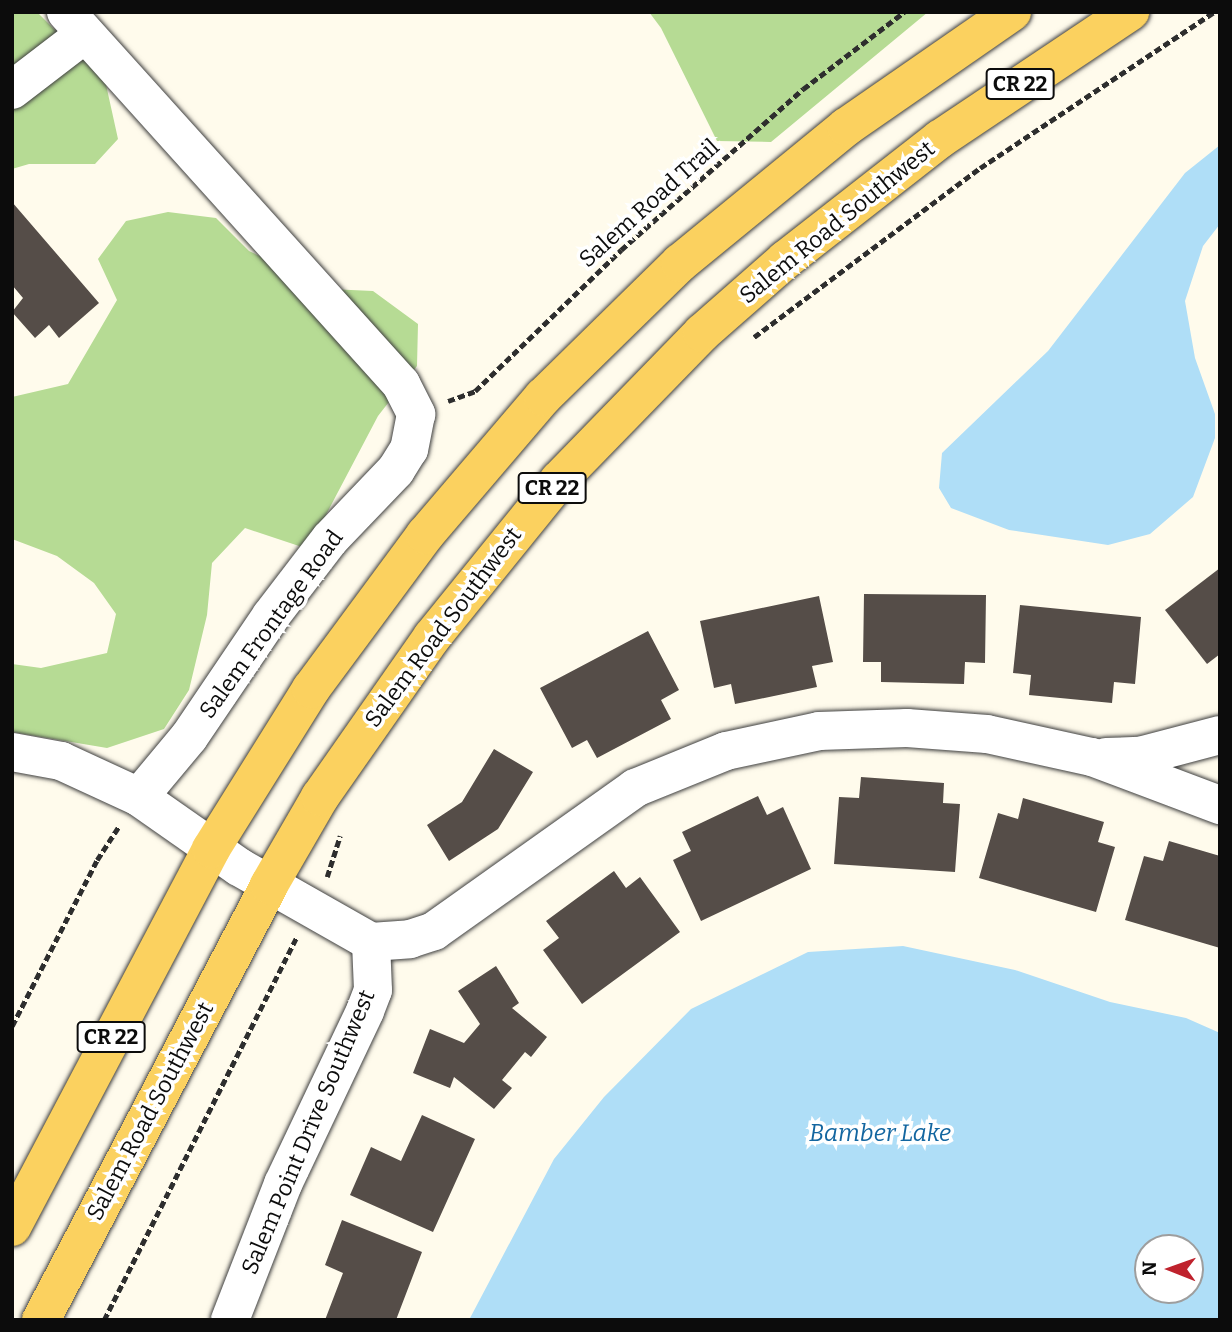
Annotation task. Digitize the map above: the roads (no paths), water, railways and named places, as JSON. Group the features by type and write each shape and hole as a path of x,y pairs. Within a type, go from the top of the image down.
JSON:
{"main road":[{"name":"Salem Road Southwest","path":"41,1320 240,867 311,689 367,610 472,478 543,397 680,263 765,190 942,58 1012,12"},
{"name":"Salem Road Southwest","path":"12,1227 240,867 320,797 432,637 559,480 624,408 712,324 864,195 1007,93 1130,12"}],"street":[{"path":"12,90 76,23"},
{"name":"Salem Frontage Road","path":"76,23 401,384 416,414 410,449 396,470 330,539 271,617 189,737 139,797"},
{"path":"12,752 61,761 139,797 240,867 371,942 410,939 434,931 635,788 681,767 762,741 819,731 934,729 987,734 1092,757 1220,805"},
{"path":"1092,757 1140,756 1220,735"},
{"name":"Salem Point Drive Southwest","path":"230,1320 294,1159 373,990 371,942"}],"water":[{"path":"1220,145 1220,224 1203,246 1185,301 1195,358 1215,414 1215,438 1193,497 1150,534 1108,545 1009,530 951,508 939,488 942,453 1048,351 1185,173"},
{"name":"Bamber Lake","path":"903,946 1015,970 1110,1002 1186,1018 1220,1033 1220,1320 469,1320 554,1159 604,1097 691,1009 808,952"}]}
